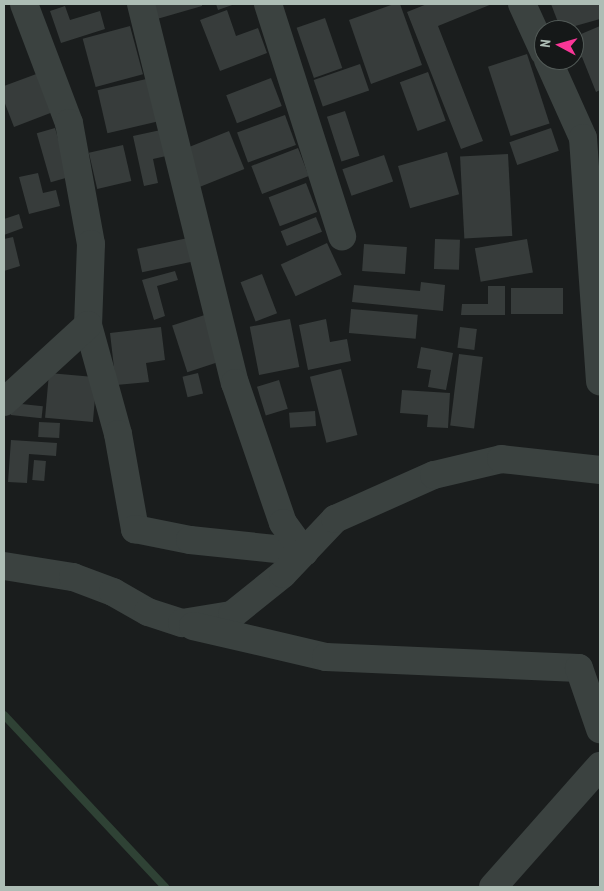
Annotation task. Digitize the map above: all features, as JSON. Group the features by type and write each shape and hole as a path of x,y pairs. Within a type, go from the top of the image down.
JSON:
{"street":[{"path":"24,4 69,123 91,244 88,325 118,434 135,528 190,540 304,552"},
{"path":"141,4 234,383 283,523 304,552"},
{"path":"268,4 342,236"},
{"path":"522,4 534,30"},
{"path":"552,70 583,138 600,381"},
{"path":"4,402 88,325"},
{"path":"182,623 232,615 304,552 335,519 434,475 501,459 600,470"},
{"path":"4,566 73,577 182,623 326,657 579,668 600,729"},
{"path":"493,887 600,766"}],"building":[{"path":"153,4 202,4 202,6 157,19"},
{"path":"216,4 235,4 218,10"},
{"path":"394,4 400,4 422,65 371,84 349,20"},
{"path":"427,4 492,4 438,26 483,141 461,149 407,12"},
{"path":"551,4 600,4 600,19 584,24 584,20 557,20"},
{"path":"65,6 70,20 100,11 105,29 61,43 50,11"},
{"path":"227,10 236,36 258,28 267,53 220,71 200,20"},
{"path":"325,18 342,68 314,78 297,28"},
{"path":"130,26 143,74 96,87 83,39"},
{"path":"600,26 600,90 596,92 584,62 584,33"},
{"path":"527,54 550,123 511,136 488,67"},
{"path":"360,64 369,90 323,106 314,80"},
{"path":"428,72 446,121 418,131 400,82"},
{"path":"39,73 53,112 14,127 4,101 4,86"},
{"path":"155,77 165,120 107,133 98,90"},
{"path":"271,78 282,106 237,123 226,95"},
{"path":"345,111 360,156 341,162 327,117"},
{"path":"285,115 296,145 248,163 237,132"},
{"path":"55,128 69,177 51,182 37,133"},
{"path":"170,128 175,154 153,159 158,183 144,186 133,136"},
{"path":"551,128 559,151 517,165 509,142"},
{"path":"229,131 244,169 199,187 184,149"},
{"path":"123,145 131,181 97,189 89,153"},
{"path":"298,148 309,176 262,194 251,166"},
{"path":"447,152 459,194 410,208 398,166"},
{"path":"508,154 512,236 464,238 460,157"},
{"path":"384,155 393,181 352,196 342,169"},
{"path":"38,173 43,193 56,190 60,206 29,214 19,177"},
{"path":"306,183 317,212 280,226 269,197"},
{"path":"19,214 23,228 4,235 4,219"},
{"path":"316,217 322,232 287,246 281,231"},
{"path":"13,237 20,266 4,271 4,239"},
{"path":"188,238 193,261 142,272 137,249"},
{"path":"435,239 460,240 459,270 434,269"},
{"path":"527,239 533,272 481,282 475,248"},
{"path":"327,243 342,275 296,296 281,265"},
{"path":"364,244 407,247 405,274 362,271"},
{"path":"175,271 178,280 157,286 165,316 154,320 142,280"},
{"path":"262,274 277,313 256,321 241,282"},
{"path":"421,282 445,285 443,311 352,302 354,285 420,291"},
{"path":"488,286 505,286 505,315 461,315 462,304 488,304"},
{"path":"511,288 563,288 563,314 511,314"},
{"path":"351,309 418,315 416,339 349,333"},
{"path":"214,312 229,359 187,372 172,326"},
{"path":"290,319 299,367 259,375 250,327"},
{"path":"326,319 330,342 347,339 351,361 308,370 299,325"},
{"path":"161,327 165,360 146,363 149,382 116,385 110,333"},
{"path":"460,327 477,329 474,350 457,348"},
{"path":"421,347 453,353 446,390 428,387 431,370 417,368"},
{"path":"459,354 483,357 474,428 450,425"},
{"path":"341,369 357,435 326,443 310,377"},
{"path":"49,373 97,377 93,422 45,418"},
{"path":"198,373 203,393 188,397 182,377"},
{"path":"279,380 288,409 266,415 257,387"},
{"path":"402,390 450,393 448,428 427,427 428,415 400,413"},
{"path":"12,403 43,406 42,418 11,415"},
{"path":"315,411 316,426 290,428 289,413"},
{"path":"39,422 60,423 59,438 38,437"},
{"path":"11,440 57,443 56,456 29,454 27,483 8,482"},
{"path":"34,460 46,461 44,481 32,480"}],"waterway":[{"path":"4,715 165,887"}]}
